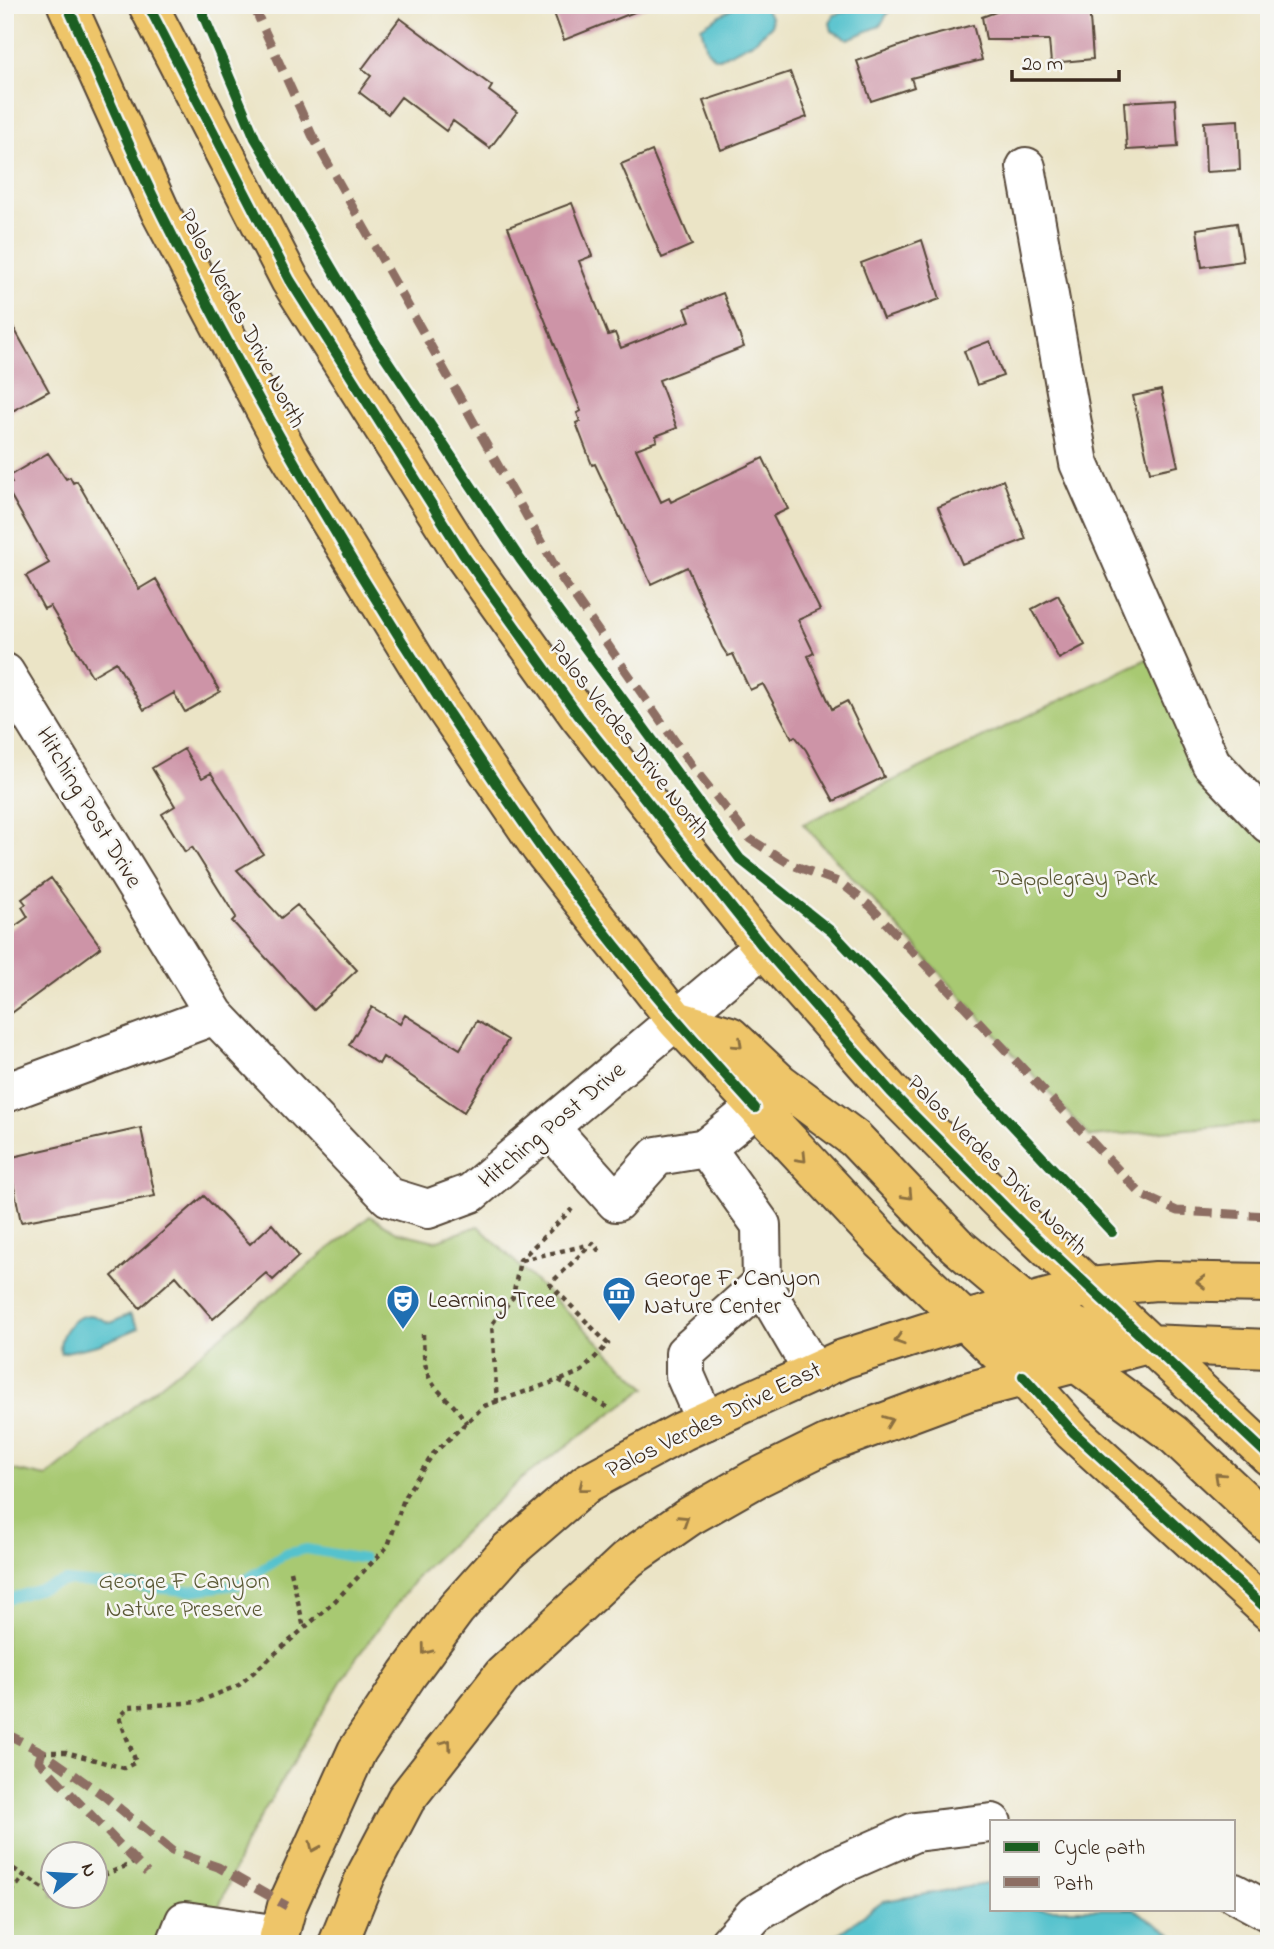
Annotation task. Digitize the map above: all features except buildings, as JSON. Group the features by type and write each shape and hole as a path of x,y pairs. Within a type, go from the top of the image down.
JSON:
{"main road":[{"name":"Palos Verdes Drive North","path":"67,5 161,213 287,451 439,699 540,847 676,1020 755,1108 891,1250 1023,1376 1073,1432 1269,1611"},
{"name":"Palos Verdes Drive North","path":"148,5 290,280 463,554 579,716 762,947 891,1092 1148,1344 1269,1457"},
{"path":"676,1020 730,1036 780,1083 855,1139 956,1245 1025,1303 1085,1331 1148,1344 1269,1349"},
{"name":"Palos Verdes Drive East","path":"278,1939 287,1906 357,1751 408,1674 457,1609 507,1552 587,1483 705,1421 814,1373 878,1347 965,1320 1089,1287 1156,1281 1269,1283"},
{"path":"965,1320 1012,1334 1074,1362 1173,1434 1269,1524"},
{"path":"338,1944 366,1875 406,1799 503,1675 628,1559 690,1516 755,1479 826,1444 966,1392 1148,1344"}],"street":[{"path":"1026,167 1079,463 1211,763 1269,824"},
{"name":"Hitching Post Drive","path":"5,673 215,1015 389,1197 428,1209 471,1193 645,1049 762,947"},
{"path":"5,1093 215,1015"},
{"path":"550,1128 616,1202 657,1156 706,1148 755,1108"},
{"path":"706,1148 761,1225 762,1284 814,1373"},
{"path":"705,1421 685,1375 685,1353 762,1284"},
{"path":"727,1944 755,1914 833,1868 915,1832 990,1823"},
{"path":"1236,1894 1269,1912"},
{"path":"176,1944 185,1922 278,1939"}],"path":[{"path":"497,1403 492,1324 513,1297 520,1261 599,1182"},
{"path":"42,1752 66,1752 124,1768 136,1762 119,1717 128,1707 198,1702 239,1685 334,1604 388,1546 405,1496 433,1454 484,1406 582,1371 608,1344 550,1284 597,1239"},
{"path":"520,1261 591,1245"},
{"path":"596,1251 603,1246"},
{"path":"423,1334 425,1372 433,1388 467,1423"},
{"path":"559,1380 608,1408"},
{"path":"290,1571 304,1628"},
{"path":"108,1873 135,1862"},
{"path":"5,1863 38,1885"},
{"path":"5,1901 24,1876"}],"green space":[{"name":"Dapplegray Park","path":"1155,655 1269,828 1269,1122 1090,1137 803,824"},
{"name":"George F Canyon Nature Preserve","path":"370,1216 397,1232 435,1241 478,1226 646,1388 521,1479 420,1573 349,1668 245,1843 204,1944 5,1944 5,1468 46,1477"}],"water":[{"path":"737,5 762,5 771,17 772,25 755,41 720,58 714,58 707,50 701,27"},
{"path":"868,5 885,5 889,11 880,26 848,39 832,31 830,23 834,15"},
{"path":"130,1314 139,1328 98,1345 61,1353 63,1334 76,1319 92,1315 111,1323"},
{"path":"990,1883 990,1910 1135,1910 1186,1944 824,1944 884,1901"}],"waterway":[{"path":"5,1600 66,1581 188,1591 238,1585 285,1554 306,1549 364,1559"}],"marked path":[{"path":"253,5 312,135 562,579 695,770 750,839 790,864 841,883 870,906 1142,1195 1177,1211 1269,1216"},
{"path":"5,1733 42,1752 103,1795 172,1851 218,1867 287,1906"},
{"path":"42,1752 39,1761 147,1873"}],"cycle path":[{"path":"67,5 149,189 204,296 292,458 386,616 487,770 564,880 643,980 755,1108"},
{"path":"148,5 290,280 463,554 579,716 763,947 891,1092 1022,1224 1269,1456"},
{"path":"199,5 255,138 377,345 520,559 740,859 832,932 1112,1232"},
{"path":"1023,1376 1073,1432 1269,1611"}],"place":[{"name":"George F. Canyon Nature Center","path":"619,1323"},
{"name":"Learning Tree","path":"403,1331"}]}
